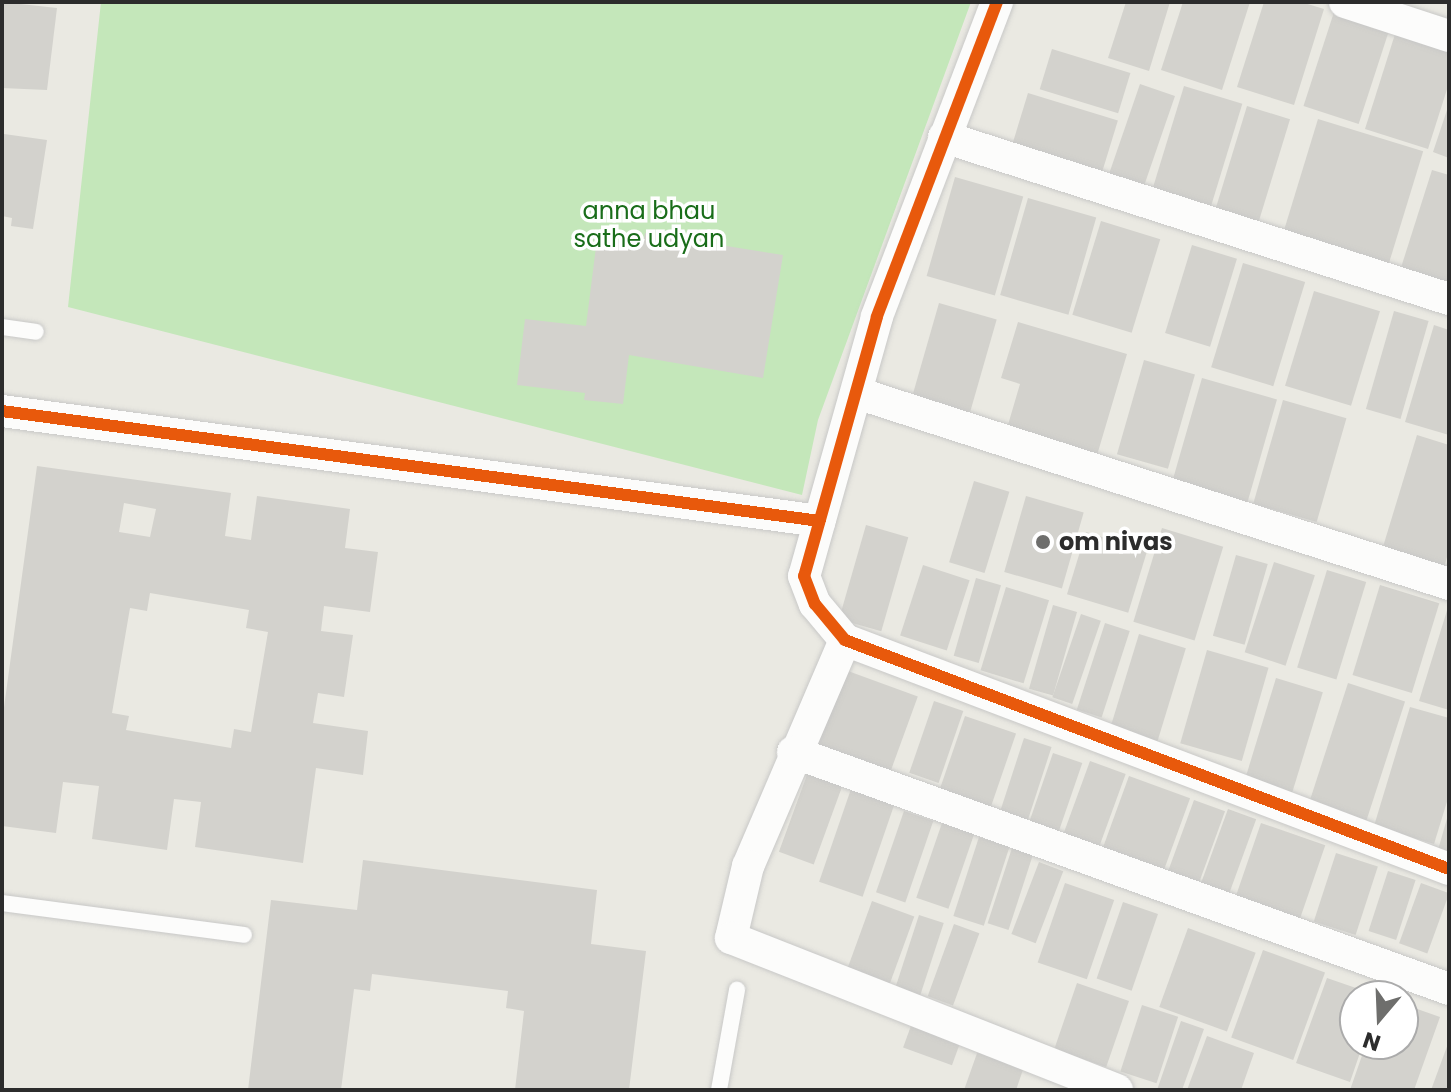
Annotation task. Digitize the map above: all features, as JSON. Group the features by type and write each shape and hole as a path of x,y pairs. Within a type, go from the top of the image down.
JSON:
{"street":[{"path":"997,2 902,241 804,576 815,604 845,640 1449,869"},
{"path":"1345,2 1449,36"},
{"path":"944,137 1449,299"},
{"path":"857,393 1449,584"},
{"path":"2,411 820,521"},
{"path":"845,640 793,752 748,866 731,938 1117,1090"},
{"path":"793,752 1449,989"}],"lane":[{"path":"2,327 36,332"},
{"path":"2,903 244,935"},
{"path":"719,1090 737,990"}],"green space":[{"name":"anna bhau sathe udyan","path":"101,2 971,2 818,420 802,495 68,307"}],"building":[{"path":"2,2 57,8 47,90 2,88"},
{"path":"1126,2 1170,2 1149,71 1108,58"},
{"path":"1183,2 1250,2 1222,90 1161,70"},
{"path":"1264,2 1301,2 1324,9 1294,105 1237,87"},
{"path":"1335,9 1390,27 1359,124 1303,106"},
{"path":"1396,31 1449,48 1449,83 1428,149 1365,129"},
{"path":"1052,49 1130,73 1118,113 1040,89"},
{"path":"1140,84 1175,96 1142,192 1107,179"},
{"path":"1184,86 1242,104 1211,207 1152,189"},
{"path":"1028,93 1118,120 1100,178 1010,150"},
{"path":"1449,104 1449,158 1433,152"},
{"path":"1247,106 1290,119 1256,231 1213,218"},
{"path":"1318,119 1423,151 1387,269 1282,237"},
{"path":"2,127 4,134 47,140 33,229 11,226 12,218 2,216"},
{"path":"1432,170 1449,175 1449,293 1398,277"},
{"path":"955,177 1023,197 995,296 927,276"},
{"path":"1028,198 1096,218 1068,315 1000,295"},
{"path":"1101,221 1160,239 1132,333 1072,315"},
{"path":"645,233 783,255 763,378 629,355 623,404 584,400 585,393 517,385 525,319 586,326 597,239 643,244"},
{"path":"1192,245 1237,259 1210,347 1165,333"},
{"path":"1243,263 1305,282 1273,386 1211,367"},
{"path":"1314,291 1380,311 1351,406 1285,386"},
{"path":"939,303 997,320 968,419 911,402"},
{"path":"1394,311 1429,321 1400,419 1366,409"},
{"path":"1018,322 1127,354 1095,462 1005,435 1020,384 1001,378"},
{"path":"1434,325 1449,330 1449,435 1405,422"},
{"path":"1144,360 1195,375 1168,469 1117,454"},
{"path":"1202,378 1277,399 1246,508 1171,487"},
{"path":"1283,400 1346,418 1317,522 1253,504"},
{"path":"1417,435 1449,445 1449,550 1444,568 1382,550"},
{"path":"37,466 231,493 225,536 251,540 257,496 350,509 345,548 378,552 370,612 324,606 321,631 353,635 344,697 318,693 313,723 368,731 363,775 316,768 303,863 195,847 201,802 174,799 167,850 92,839 99,786 63,782 56,833 2,826 2,722","holes":["124,503 156,509 150,537 119,532","150,593 249,610 246,628 268,632 251,732 234,729 231,748 126,730 129,716 112,713 130,608 147,611"]},
{"path":"974,481 1009,492 985,573 949,562"},
{"name":"om nivas","path":"1026,496 1084,513 1062,588 1004,572"},
{"path":"866,525 908,537 881,631 839,619"},
{"path":"1162,528 1223,547 1195,640 1133,622"},
{"path":"1086,532 1147,551 1128,613 1067,594"},
{"path":"1236,555 1268,564 1245,645 1213,636"},
{"path":"1274,562 1315,575 1286,666 1245,652"},
{"path":"923,565 970,580 947,651 900,635"},
{"path":"1327,570 1366,582 1336,680 1297,668"},
{"path":"976,578 1001,585 979,663 954,656"},
{"path":"1380,585 1439,603 1412,693 1353,675"},
{"path":"1006,587 1049,600 1024,683 981,670"},
{"path":"1449,604 1449,710 1419,701"},
{"path":"1053,605 1077,612 1053,696 1029,689"},
{"path":"1081,614 1101,621 1072,704 1052,697"},
{"path":"1105,623 1130,631 1102,718 1077,710"},
{"path":"1139,634 1186,648 1155,751 1108,736"},
{"path":"1207,650 1269,668 1242,761 1180,743"},
{"path":"837,667 918,696 888,778 807,749"},
{"path":"1276,678 1323,692 1289,802 1242,788"},
{"path":"1348,683 1405,702 1365,825 1308,807"},
{"path":"934,701 963,711 939,783 909,773"},
{"path":"1410,707 1449,718 1449,795 1434,844 1374,826"},
{"path":"965,716 1016,734 988,814 937,796"},
{"path":"1024,738 1052,747 1025,830 997,821"},
{"path":"1053,753 1082,763 1055,842 1026,831"},
{"path":"1090,761 1126,774 1097,854 1061,841"},
{"path":"808,772 843,785 814,865 779,852"},
{"path":"1129,776 1190,798 1161,879 1100,857"},
{"path":"851,789 894,804 863,897 819,882"},
{"path":"1194,800 1225,811 1198,886 1167,874"},
{"path":"1228,809 1256,819 1225,905 1197,895"},
{"path":"904,811 933,821 905,902 876,892"},
{"path":"1449,816 1449,861 1436,857"},
{"path":"942,823 974,834 948,909 916,898"},
{"path":"1261,823 1325,845 1296,929 1232,907"},
{"path":"979,837 1009,847 984,926 953,916"},
{"path":"1012,848 1033,855 1009,930 988,923"},
{"path":"1336,853 1378,867 1356,935 1314,921"},
{"path":"363,860 597,890 591,944 646,951 629,1090 515,1090 524,1011 506,1008 508,991 372,974 370,991 354,989 341,1090 248,1090 271,900 357,910"},
{"path":"1039,862 1063,871 1036,943 1011,934"},
{"path":"1388,871 1416,880 1396,940 1369,931"},
{"path":"1065,883 1114,900 1087,979 1038,962"},
{"path":"1421,883 1449,893 1427,953 1399,943"},
{"path":"872,901 914,916 890,984 847,969"},
{"path":"1123,902 1158,914 1132,991 1097,979"},
{"path":"919,915 944,923 920,995 896,987"},
{"path":"954,924 979,933 953,1006 928,996"},
{"path":"1188,928 1256,953 1227,1032 1159,1007"},
{"path":"1263,950 1325,973 1293,1060 1231,1037"},
{"path":"1327,978 1339,982 1339,1060 1358,1060 1350,1082 1296,1063"},
{"path":"1077,983 1129,1001 1106,1067 1054,1049"},
{"path":"1142,1005 1178,1017 1157,1083 1120,1072"},
{"path":"1419,1010 1440,1017 1414,1090 1350,1090 1360,1060 1419,1060"},
{"path":"1181,1021 1204,1029 1182,1090 1157,1090"},
{"path":"912,1023 961,1041 952,1065 903,1047"},
{"path":"1207,1036 1254,1053 1241,1090 1187,1090"},
{"path":"1449,1041 1449,1090 1431,1090"},
{"path":"981,1042 1027,1058 1016,1090 964,1090"}],"cycle path":[{"path":"997,2 877,317 804,576 815,604 845,640 1449,869"},
{"path":"2,411 820,521"}],"place":[{"name":"om nivas","path":"1043,542"}]}
